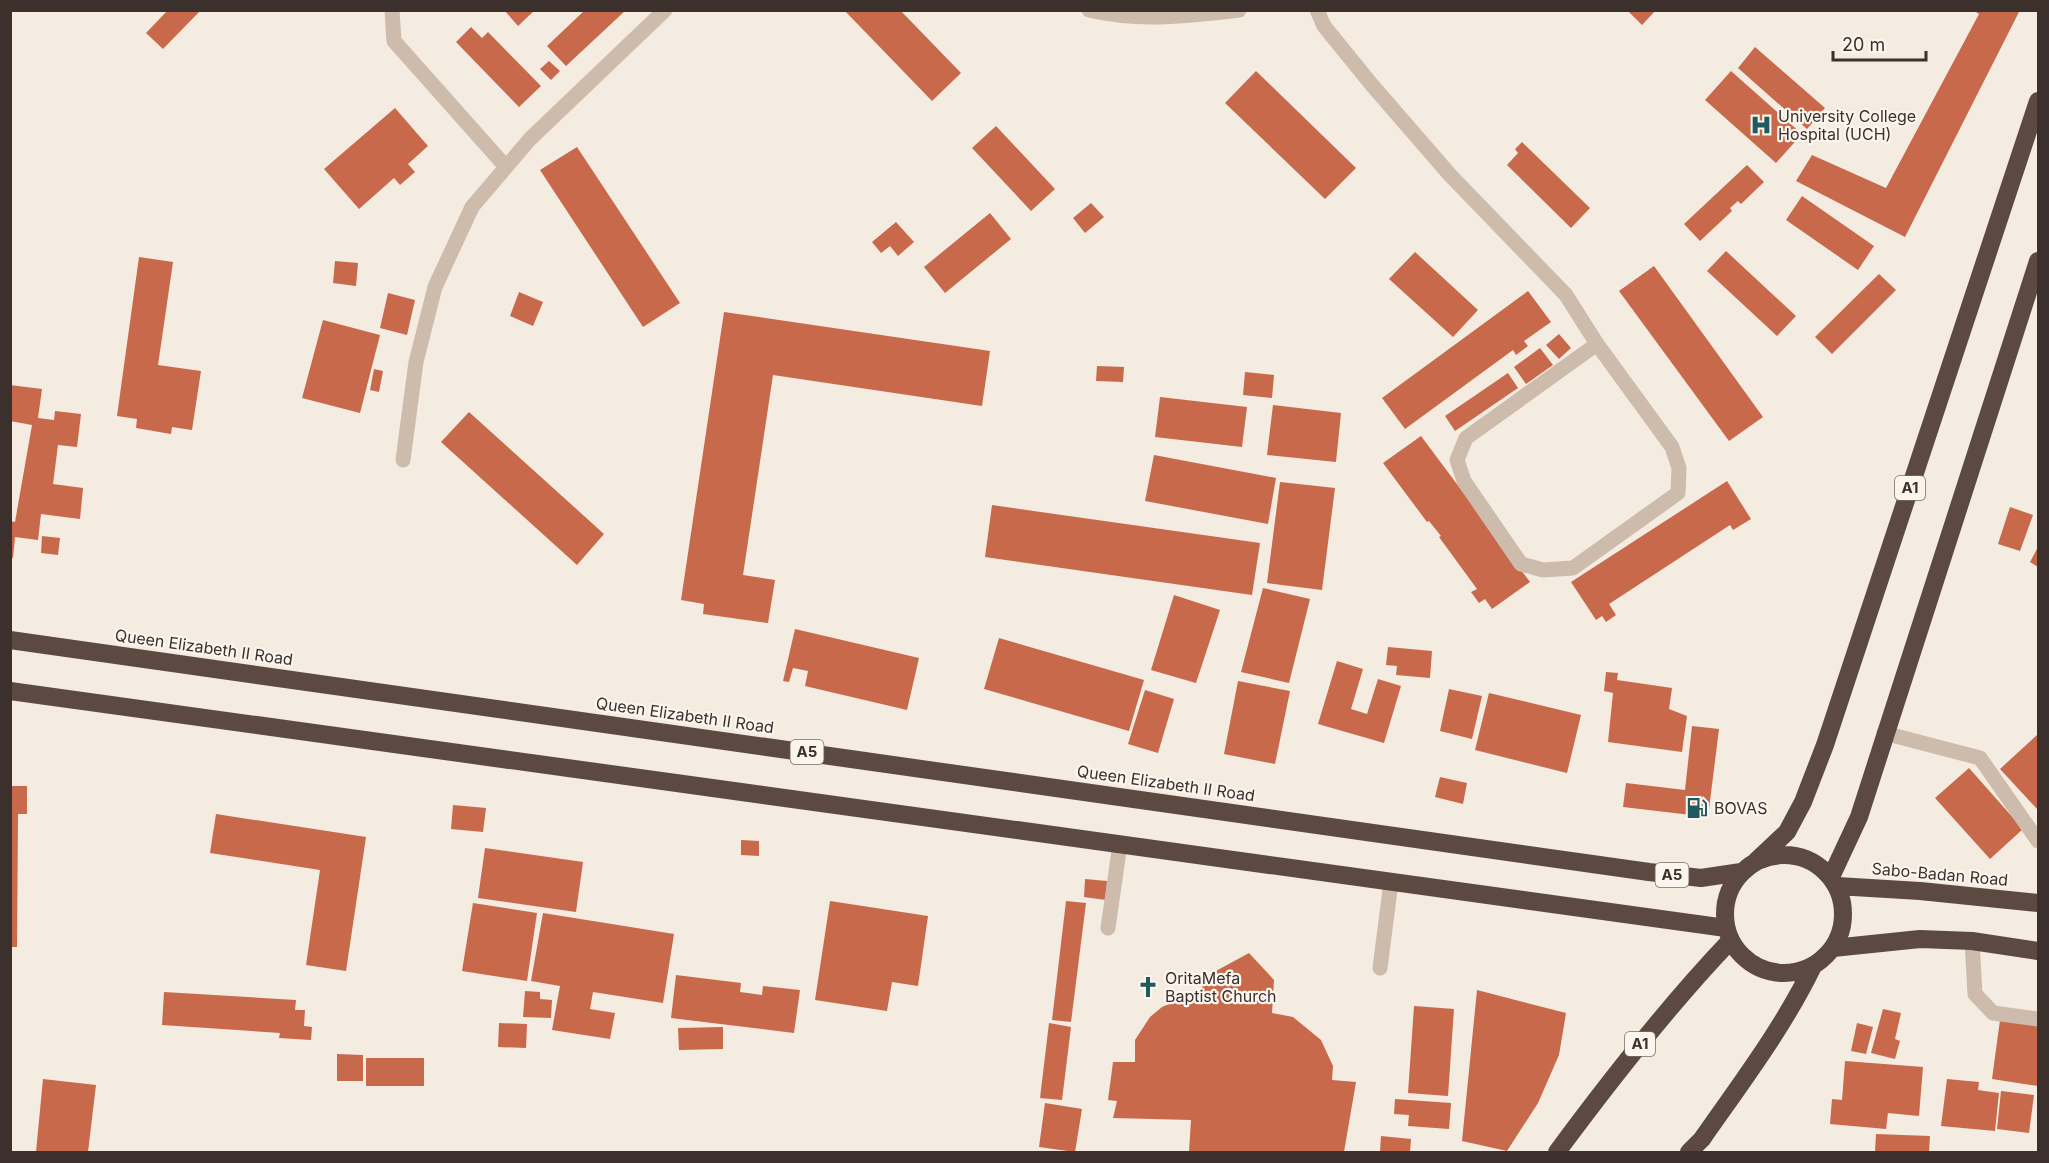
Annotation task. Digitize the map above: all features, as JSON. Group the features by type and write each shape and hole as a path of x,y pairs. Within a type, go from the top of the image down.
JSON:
{"highway":[{"name":"A1","path":"1756,861 1787,832 1803,802 1826,745 2038,101"},
{"path":"1834,882 1859,817 1884,733 2037,268"},
{"name":"Queen Elizabeth II Road","path":"10,640 1603,865 1701,878 1741,872"},
{"path":"10,691 1603,911 1728,935"},
{"path":"1689,1152 1700,1146 1794,1006 1813,966 1833,948 1841,933 1844,917 1843,902 1834,882 1816,863 1797,855 1776,854 1756,861 1741,872 1726,898 1728,935 1748,962 1766,970 1786,973 1813,966"},
{"name":"Sabo-Badan Road","path":"1834,882 2038,903"},
{"name":"A1","path":"1557,1152 1610,1080 1728,935"},
{"path":"1833,948 1920,939 1972,942 2038,951"}],"street":[{"path":"392,10 394,41 506,167"},
{"path":"403,460 416,362 435,286 472,207 530,139 665,10"},
{"path":"1089,10 1109,15 1175,18 1239,10"},
{"path":"1317,10 1324,26 1365,77 1450,175 1566,295 1597,344 1672,447 1679,468 1678,493 1573,568 1543,570 1521,564 1464,481 1457,460 1466,438 1597,344"},
{"path":"1884,733 1980,758 2038,841"},
{"path":"1108,928 1120,844"},
{"path":"1380,968 1391,882"},
{"path":"1972,942 1975,994 1993,1013 2038,1019"}],"building":[{"path":"168,10 201,10 163,49 146,33"},
{"path":"504,10 535,10 518,26"},
{"path":"585,10 626,10 566,66 547,46"},
{"path":"844,10 900,10 961,73 932,101"},
{"path":"1627,10 1656,10 1642,25"},
{"path":"1973,10 2020,10 1905,237 1796,181 1812,155 1886,188 1979,14"},
{"path":"471,27 482,38 488,32 541,86 519,107 456,42"},
{"path":"1755,47 1825,108 1807,129 1738,68"},
{"path":"549,61 560,71 551,80 540,69"},
{"path":"1256,71 1356,168 1325,199 1225,103"},
{"path":"1731,71 1802,134 1776,163 1705,100"},
{"path":"395,108 428,146 408,164 415,172 400,185 394,178 359,209 324,169"},
{"path":"996,126 1055,189 1031,211 972,148"},
{"path":"1522,142 1590,208 1571,228 1507,165 1518,153 1515,149"},
{"path":"577,147 680,303 643,327 540,170"},
{"path":"1747,165 1764,182 1741,204 1738,201 1730,208 1732,211 1700,241 1684,224"},
{"path":"1802,196 1874,246 1858,270 1786,220"},
{"path":"1091,203 1104,217 1085,233 1073,218"},
{"path":"990,213 1011,239 945,293 924,267"},
{"path":"896,222 914,242 898,256 890,246 881,253 872,242"},
{"path":"1726,251 1796,316 1777,336 1707,271"},
{"path":"1415,252 1478,310 1453,337 1389,279"},
{"path":"139,257 173,262 158,365 201,371 192,430 172,427 171,434 136,428 137,419 117,416"},
{"path":"335,261 358,263 356,286 333,283"},
{"path":"1654,266 1763,417 1729,441 1619,291"},
{"path":"1879,274 1896,290 1832,354 1815,337"},
{"path":"1528,291 1551,322 1524,341 1528,346 1516,355 1513,350 1405,429 1382,398"},
{"path":"519,292 543,302 533,326 510,316"},
{"path":"388,293 415,300 407,335 380,328"},
{"path":"724,312 990,351 982,406 773,375 743,575 775,580 768,623 703,614 704,604 681,600"},
{"path":"323,320 380,335 360,413 302,398"},
{"path":"1559,334 1571,348 1559,359 1546,345"},
{"path":"1540,348 1553,365 1526,384 1514,367"},
{"path":"1097,366 1124,367 1123,382 1096,381"},
{"path":"374,369 383,371 379,392 370,390"},
{"path":"1245,372 1274,375 1272,398 1243,395"},
{"path":"1508,373 1518,388 1455,431 1445,416"},
{"path":"10,385 42,389 38,418 54,420 55,411 81,414 77,447 58,445 53,484 83,488 80,519 41,514 38,540 15,537 13,558 10,557 10,521 15,522 32,425 10,421"},
{"path":"1160,397 1247,407 1242,447 1155,437"},
{"path":"1273,405 1341,413 1336,462 1267,455"},
{"path":"469,412 604,534 577,565 441,442"},
{"path":"1421,436 1530,582 1492,609 1485,599 1479,603 1471,592 1477,589 1439,537 1441,536 1429,521 1427,522 1383,463"},
{"path":"1154,455 1276,478 1268,524 1145,501"},
{"path":"1727,481 1751,519 1733,530 1730,525 1609,604 1616,615 1606,622 1602,616 1596,620 1571,582"},
{"path":"1280,482 1335,488 1322,590 1267,583"},
{"path":"992,505 1260,543 1252,595 985,557"},
{"path":"2010,507 2033,515 2020,551 1998,544"},
{"path":"42,536 60,538 58,555 41,553"},
{"path":"2038,547 2038,567 2030,562"},
{"path":"1263,588 1310,599 1289,683 1241,672"},
{"path":"1174,595 1220,610 1196,683 1151,670"},
{"path":"795,629 919,658 907,710 805,686 808,671 793,668 789,682 783,681"},
{"path":"999,638 1144,680 1129,731 984,689"},
{"path":"1388,647 1432,651 1430,678 1396,675 1397,666 1386,665"},
{"path":"1337,661 1363,669 1351,709 1367,714 1378,679 1401,686 1384,743 1318,724"},
{"path":"1606,672 1618,673 1617,680 1672,688 1669,709 1687,716 1682,752 1608,742 1613,693 1604,691"},
{"path":"1238,681 1290,691 1275,764 1224,754"},
{"path":"1449,689 1482,696 1472,739 1440,731"},
{"path":"1145,690 1174,699 1158,753 1128,744"},
{"path":"1489,693 1581,715 1567,773 1475,750"},
{"path":"1692,726 1719,729 1708,817 1623,807 1626,783 1685,790"},
{"path":"2038,734 2038,810 2000,769"},
{"path":"1969,768 2023,829 1990,859 1935,798"},
{"path":"1440,777 1467,783 1463,804 1435,797"},
{"path":"10,786 27,786 27,814 18,814 17,947 10,947"},
{"path":"453,805 486,808 483,832 451,829"},
{"path":"216,814 366,837 346,971 306,965 320,870 210,853"},
{"path":"741,840 759,841 759,856 741,855"},
{"path":"485,848 583,862 576,912 478,898"},
{"path":"1085,879 1107,881 1106,900 1084,897"},
{"path":"830,901 928,916 918,986 892,982 887,1011 815,1000"},
{"path":"1066,901 1086,903 1071,1022 1052,1020"},
{"path":"473,903 537,913 527,981 462,971"},
{"path":"543,913 674,934 663,1003 593,992 590,1009 615,1013 610,1039 552,1030 560,986 531,981"},
{"path":"1249,953 1274,980 1272,1013 1293,1017 1321,1040 1333,1066 1332,1080 1356,1082 1344,1152 1189,1152 1191,1120 1113,1118 1117,1101 1108,1100 1113,1062 1135,1062 1135,1040 1150,1017 1162,1007 1174,1002 1201,1001 1203,978"},
{"path":"676,975 741,983 740,992 762,995 763,986 800,990 794,1033 671,1018"},
{"path":"1477,990 1566,1013 1559,1055 1538,1103 1507,1151 1462,1141"},
{"path":"525,991 540,992 540,999 552,1000 551,1018 523,1017"},
{"path":"164,992 296,1000 295,1010 305,1010 304,1026 312,1027 311,1040 279,1038 280,1033 162,1025"},
{"path":"1414,1006 1454,1009 1448,1096 1408,1093"},
{"path":"1883,1009 1901,1013 1895,1039 1900,1041 1895,1059 1871,1053"},
{"path":"2000,1020 2038,1025 2038,1086 1992,1079"},
{"path":"499,1023 527,1024 526,1048 498,1047"},
{"path":"1049,1023 1071,1027 1062,1100 1040,1098"},
{"path":"1857,1023 1873,1027 1866,1054 1851,1051"},
{"path":"723,1027 723,1049 679,1050 678,1028"},
{"path":"337,1054 363,1055 363,1081 337,1081"},
{"path":"366,1058 424,1058 424,1086 366,1086"},
{"path":"1845,1061 1923,1067 1919,1116 1888,1113 1886,1129 1830,1124 1832,1099 1842,1100"},
{"path":"43,1079 96,1085 88,1152 36,1152"},
{"path":"1947,1079 1979,1082 1978,1090 1999,1093 1995,1131 1941,1126"},
{"path":"2001,1091 2034,1095 2029,1133 1997,1129"},
{"path":"1395,1099 1451,1103 1449,1129 1408,1126 1409,1115 1394,1114"},
{"path":"1045,1103 1082,1109 1075,1152 1039,1147"},
{"path":"1876,1134 1930,1136 1929,1152 1875,1152"},
{"path":"1381,1136 1411,1139 1410,1152 1380,1152"}],"place":[{"name":"University College Hospital (UCH)","path":"1761,125"},
{"name":"BOVAS","path":"1697,808"},
{"name":"OritaMefa Baptist Church","path":"1148,987"}]}
